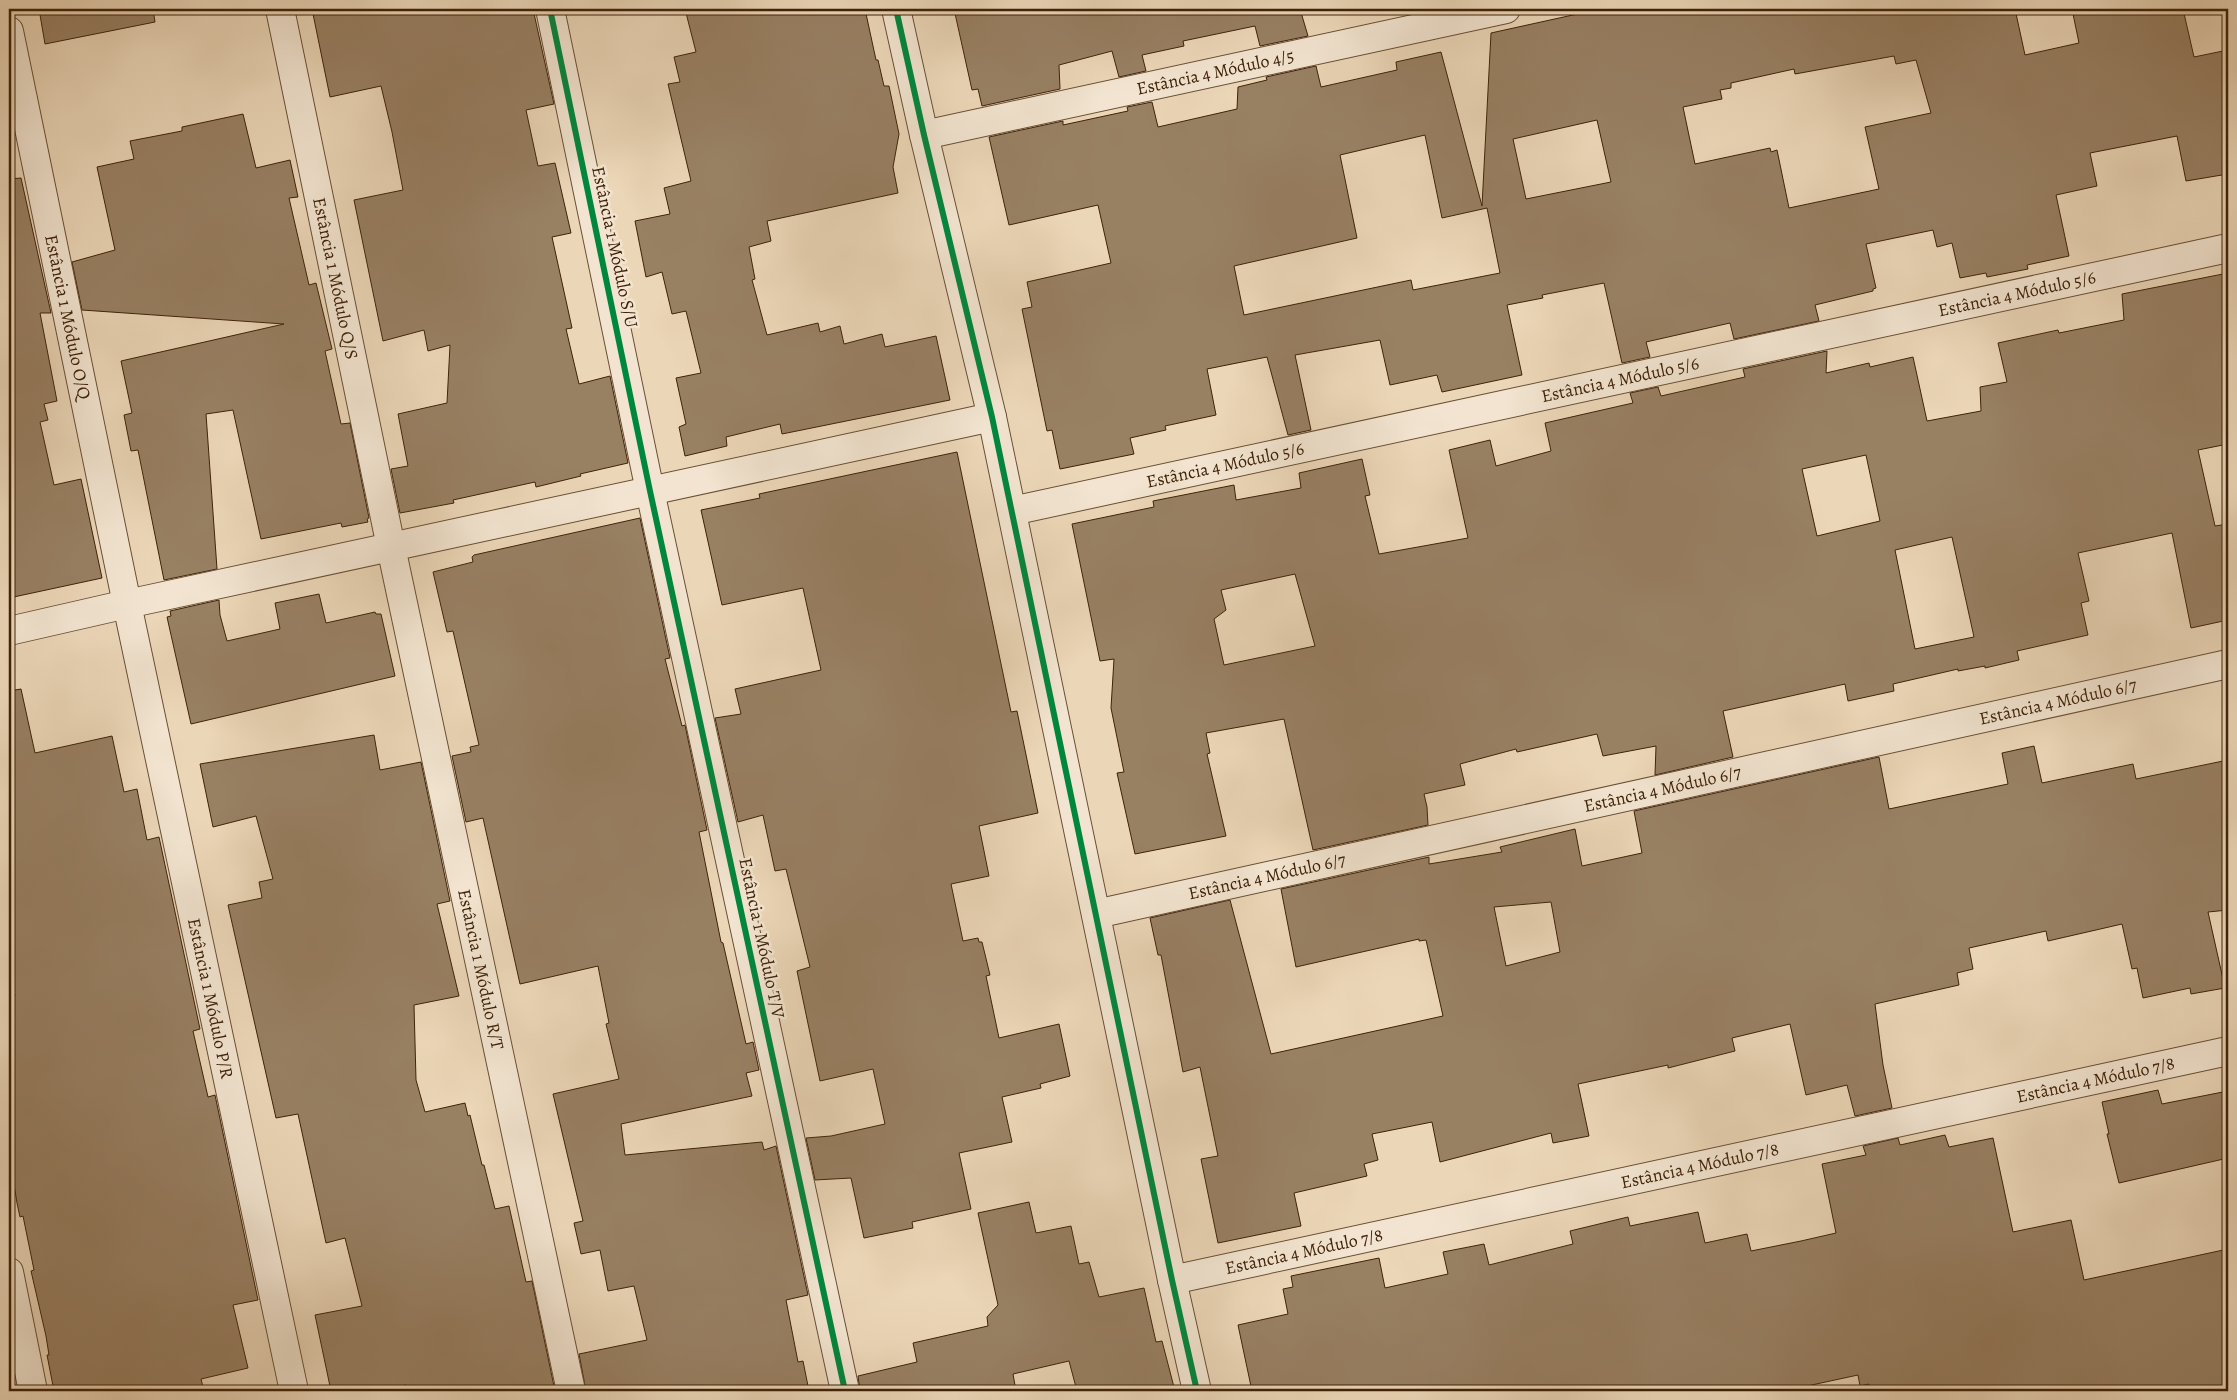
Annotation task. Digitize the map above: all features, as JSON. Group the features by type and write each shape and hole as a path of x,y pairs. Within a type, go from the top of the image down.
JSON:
{"street":[{"name":"Estância 1 Módulo Q/S","path":"280,9 391,547"},
{"name":"Estância 1 Módulo S/U","path":"550,9 650,491"},
{"path":"896,9 924,136 992,416 1172,1280 1197,1391"},
{"name":"Estância 4 Módulo 4/5","path":"924,136 1506,9"},
{"name":"Estância 1 Módulo O/Q","path":"9,31 126,604"},
{"name":"Estância 4 Módulo 5/6","path":"1012,511 2228,248"},
{"path":"9,632 126,604 992,416"},
{"name":"Estância 1 Módulo T/V","path":"650,491 845,1391"},
{"name":"Estância 1 Módulo R/T","path":"391,547 571,1391"},
{"name":"Estância 1 Módulo P/R","path":"126,604 294,1391"},
{"name":"Estância 4 Módulo 6/7","path":"1096,914 2228,664"},
{"name":"Estância 4 Módulo 7/8","path":"1172,1280 2228,1050"},
{"path":"9,1272 33,1391"}],"building":[{"path":"39,9 153,9 155,22 45,44"},
{"path":"312,9 533,9 554,104 526,110 538,166 555,163 571,233 552,237 572,328 566,329 579,384 610,376 628,463 536,487 535,482 453,500 454,503 400,513 391,469 408,466 398,414 447,403 450,345 428,351 424,330 383,341 354,200 403,190 392,132 381,86 330,97"},
{"path":"685,9 865,9 876,60 878,60 884,86 889,86 899,134 893,167 898,193 767,221 771,241 749,247 755,279 752,280 767,335 818,323 820,332 840,326 844,344 882,334 885,347 936,336 950,400 782,434 780,424 726,437 727,446 685,456 679,427 686,424 676,378 701,373 686,311 672,314 662,272 646,277 635,221 670,214 664,188 691,181 668,84 680,82 674,57 696,52"},
{"path":"954,9 1300,9 1308,36 1260,46 1255,26 1183,41 1184,46 1142,55 1146,71 1119,77 1112,51 1059,65 1060,89 982,106 978,89 972,90"},
{"path":"1600,9 2015,9 2025,55 2079,43 2072,9 2183,9 2194,57 2228,50 2228,174 2186,181 2177,136 2090,153 2097,186 2056,195 2069,256 2027,265 2028,269 1987,277 1986,273 1960,278 1952,243 1937,247 1933,230 1866,244 1876,288 1873,291 1815,305 1819,321 1734,339 1730,323 1646,342 1650,357 1622,363 1604,283 1542,295 1543,298 1507,305 1522,375 1442,392 1437,375 1390,385 1380,340 1295,355 1311,430 1288,435 1267,357 1207,369 1216,415 1165,426 1166,430 1130,438 1134,454 1060,469 1052,430 1047,431 1022,309 1032,307 1027,282 1111,263 1098,205 1009,225 989,137 1063,121 1063,125 1128,111 1127,107 1152,102 1158,127 1237,109 1238,87 1267,80 1266,77 1316,66 1321,87 1397,70 1396,62 1441,52 1482,206 1491,33","holes":["1894,56 1896,64 1916,60 1931,113 1865,127 1879,189 1789,208 1777,150 1771,152 1770,148 1695,164 1683,107 1722,99 1720,90 1731,88 1731,83 1794,69 1795,74","1597,120 1611,182 1526,199 1513,139","1425,135 1442,218 1487,208 1500,273 1413,290 1411,280 1244,315 1234,266 1357,238 1340,155"]},
{"path":"243,114 256,168 290,160 298,197 289,198 309,285 316,283 332,349 325,351 341,424 350,423 369,518 367,519 368,522 342,527 341,523 261,539 233,410 206,414 217,569 164,580 138,450 131,451 124,415 132,413 121,361 284,324 82,310 72,262 115,250 97,167 134,159 130,141 182,131 182,127"},
{"path":"21,178 51,313 40,313 57,401 44,404 48,420 40,422 54,485 81,479 102,578 9,598 9,179"},
{"path":"2228,273 2228,360 2223,361 2228,388 2228,444 2198,450 2215,526 2228,524 2228,620 2191,628 2172,533 2078,553 2089,601 2081,603 2088,635 2017,651 2019,660 1985,668 1985,666 1958,671 1958,669 1893,684 1894,691 1848,701 1845,684 1723,711 1733,757 1655,775 1656,746 1603,756 1597,734 1517,752 1516,749 1460,764 1465,785 1424,794 1428,825 1313,850 1284,719 1206,733 1210,753 1207,754 1226,836 1135,854 1117,773 1124,772 1111,708 1114,659 1100,661 1072,524 1154,507 1153,501 1234,485 1236,500 1301,488 1299,473 1362,459 1370,495 1365,496 1379,554 1468,538 1449,450 1490,440 1496,466 1551,451 1545,423 1633,403 1630,393 1658,387 1661,396 1745,377 1743,369 1827,351 1826,373 1869,363 1870,367 1913,357 1927,421 1981,411 1980,387 2007,382 1998,343 2058,330 2059,333 2124,320 2122,294","holes":["1866,455 1880,521 1817,536 1802,469","1952,537 1974,637 1915,649 1895,550","1295,574 1315,646 1224,665 1214,619 1226,610 1221,590"]},
{"path":"957,452 1011,712 1017,711 1038,813 979,826 989,876 951,884 963,941 978,938 979,942 982,942 990,975 986,976 999,1038 1059,1024 1070,1076 1040,1084 1041,1088 1002,1097 1012,1142 959,1153 971,1209 912,1222 913,1228 864,1238 851,1178 815,1180 806,1138 831,1136 885,1124 873,1069 820,1081 797,971 810,967 786,869 775,871 763,815 738,822 715,718 741,714 735,689 821,670 803,588 722,605 701,510 760,498 759,494"},
{"path":"640,518 670,658 665,659 682,726 685,725 707,830 699,832 721,942 723,943 746,1044 753,1042 759,1070 746,1073 752,1096 621,1124 625,1155 762,1142 764,1150 776,1146 808,1295 786,1300 798,1362 803,1361 809,1391 586,1391 579,1354 647,1340 634,1286 608,1291 600,1250 581,1254 574,1223 583,1221 553,1094 619,1079 606,1024 609,1023 598,966 520,984 483,818 466,822 452,756 471,752 470,747 479,745 453,631 447,632 433,572 473,562 472,557 474,555"},
{"path":"319,594 326,623 375,612 376,614 381,614 395,676 191,724 167,617 171,616 170,611 219,600 220,615 227,641 280,629 275,603"},
{"path":"21,689 35,753 112,736 124,792 137,789 147,840 159,837 200,1029 193,1031 208,1097 215,1095 258,1300 233,1305 248,1368 201,1379 204,1391 54,1391 47,1355 49,1355 46,1336 31,1271 34,1270 23,1216 20,1217 17,1203 9,1153 9,1002 15,996 11,978 14,978 9,951 9,691"},
{"path":"374,735 380,770 421,762 450,901 437,904 459,996 414,1005 416,1080 425,1112 465,1103 468,1116 470,1115 495,1209 509,1206 526,1282 532,1281 555,1391 407,1391 406,1385 378,1391 331,1391 315,1315 362,1306 345,1238 326,1243 298,1114 276,1118 228,905 262,898 259,882 273,879 256,816 213,827 200,764"},
{"path":"2034,746 2042,783 2133,764 2136,779 2228,760 2228,910 2208,912 2225,988 2191,994 2190,988 2143,998 2137,968 2132,969 2122,924 2048,941 2046,931 1969,948 1973,969 1957,973 1959,985 1875,1004 1883,1065 1892,1108 1855,1116 1847,1085 1806,1095 1790,1024 1732,1038 1735,1051 1668,1068 1668,1065 1578,1084 1589,1136 1553,1143 1551,1133 1440,1162 1432,1122 1372,1134 1378,1160 1364,1164 1367,1176 1294,1193 1301,1226 1218,1243 1201,1159 1218,1156 1200,1067 1183,1072 1161,955 1158,955 1150,918 1230,900 1271,1054 1443,1016 1426,940 1419,941 1419,939 1296,967 1281,889 1429,857 1429,864 1502,852 1500,847 1575,829 1582,866 1642,853 1634,811 1879,757 1889,809 2008,784 2002,753","holes":["1551,902 1560,952 1506,966 1494,907"]},
{"path":"2158,1090 2162,1104 2228,1091 2228,1158 2119,1183 2107,1134 2109,1134 2102,1102"},
{"path":"1945,1135 1949,1147 1993,1138 2013,1232 2071,1220 2084,1280 2228,1249 2228,1391 1870,1391 1869,1384 1860,1386 1858,1375 1784,1391 1252,1391 1238,1325 1288,1314 1283,1289 1293,1287 1291,1276 1379,1258 1385,1288 1448,1274 1443,1252 1484,1244 1489,1265 1573,1244 1570,1231 1628,1217 1630,1226 1698,1212 1705,1243 1747,1234 1751,1251 1801,1241 1836,1233 1822,1164 1866,1155 1863,1146 1898,1138 1900,1145"},
{"path":"1029,1202 1036,1233 1071,1226 1079,1264 1089,1262 1099,1297 1144,1288 1156,1342 1162,1341 1175,1391 1077,1391 1069,1361 1013,1374 1016,1391 946,1391 944,1386 919,1391 860,1391 858,1376 917,1362 913,1343 988,1326 987,1317 998,1305 978,1213"}],"cycle path":[{"path":"550,9 650,491 845,1391"},
{"path":"896,9 924,135 992,417 1172,1280 1197,1391"}]}
